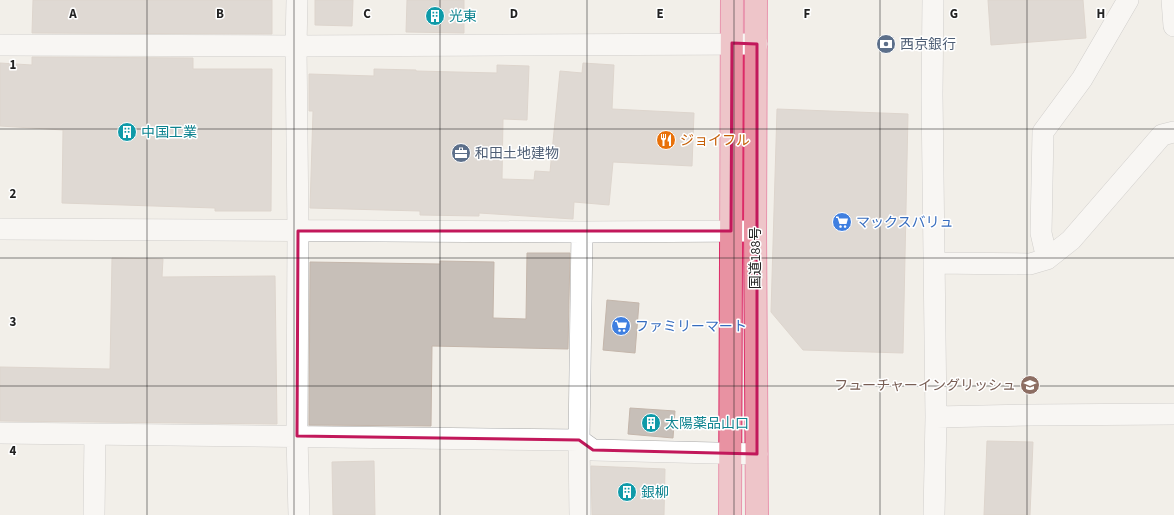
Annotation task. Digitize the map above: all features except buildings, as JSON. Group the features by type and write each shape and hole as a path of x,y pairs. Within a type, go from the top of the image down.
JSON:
{"highway":[{"name":"国道188号","path":"730,515 732,0"},
{"name":"国道188号","path":"756,0 755,231 757,515"}],"street":[{"path":"297,0 297,436 300,515"},
{"path":"933,0 932,102 936,417 934,515"},
{"path":"1047,259 1041,233 1043,132 1082,78 1128,0"},
{"path":"1172,0 1174,26"},
{"path":"0,44 296,46 757,44"},
{"path":"934,263 1030,264 1047,259 1071,240 1162,135 1174,132"},
{"path":"0,229 582,232 755,231"},
{"path":"580,515 579,440 582,232"},
{"path":"936,417 1174,414"},
{"path":"0,433 579,440 593,450 731,452 757,454"},
{"path":"94,515 95,435"}],"highlighted area":[{"path":"732,43 757,44 757,454 593,450 579,440 297,436 298,231 731,231"}],"place":[{"name":"光東","path":"435,16"},
{"name":"西京銀行","path":"886,44"},
{"name":"中国工業","path":"127,132"},
{"name":"ジョイフル","path":"666,140"},
{"name":"和田土地建物","path":"461,153"},
{"name":"マックスバリュ","path":"842,222"},
{"name":"ファミリーマート","path":"621,326"},
{"name":"フューチャーイングリッシュ","path":"1030,385"},
{"name":"太陽薬品山口","path":"651,423"},
{"name":"銀柳","path":"627,492"}]}
